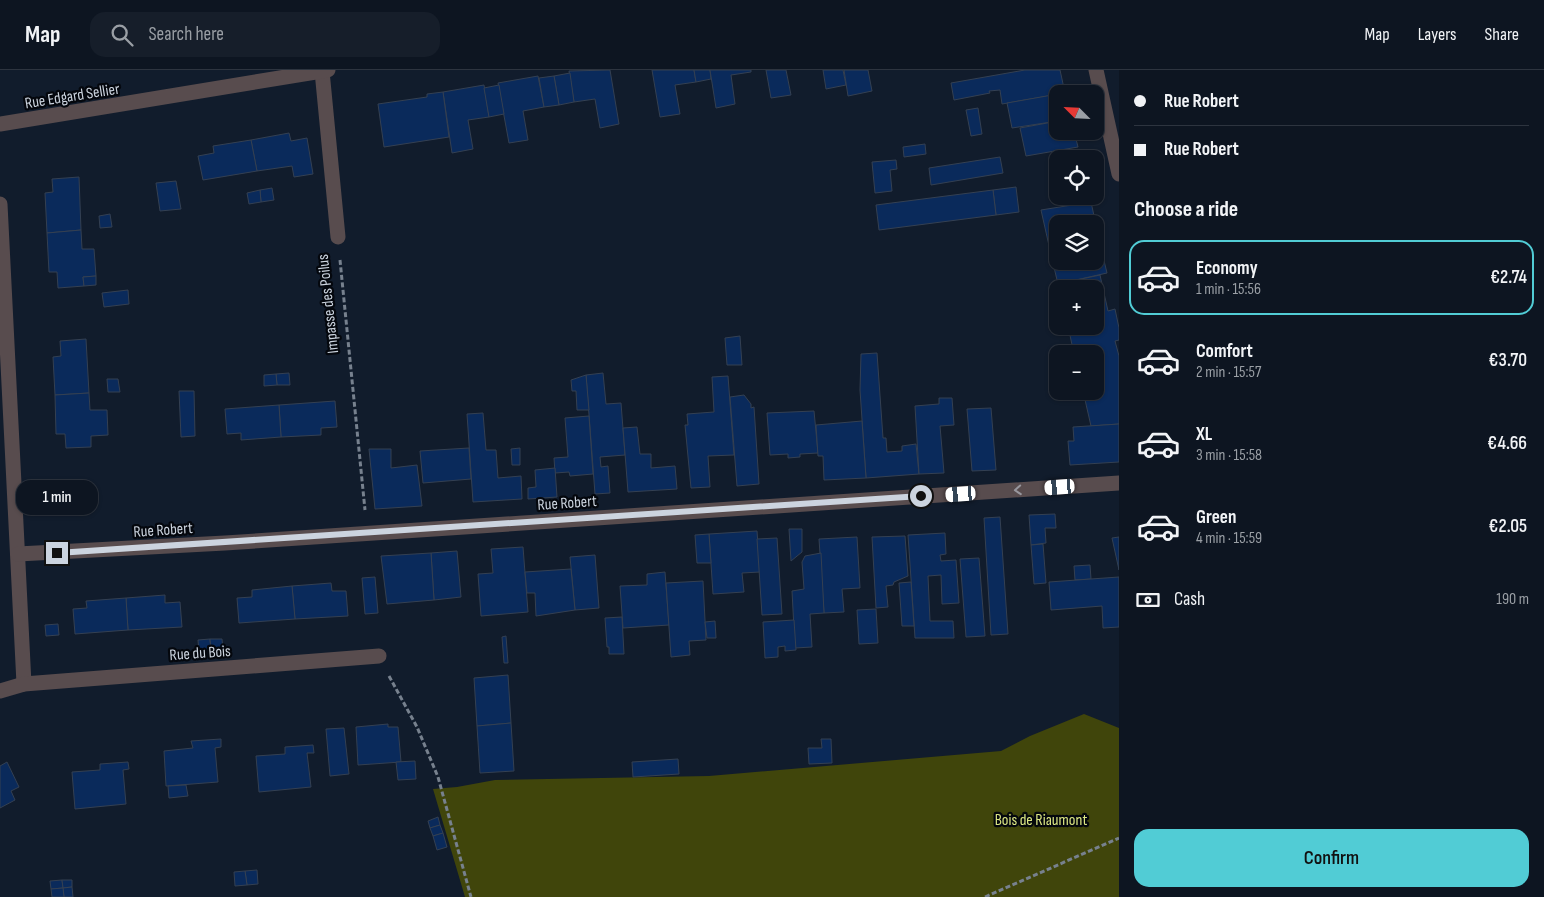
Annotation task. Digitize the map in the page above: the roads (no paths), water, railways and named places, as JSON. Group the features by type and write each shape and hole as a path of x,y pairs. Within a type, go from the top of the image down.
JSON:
{"street":[{"path":"1096,70 1119,174"},
{"name":"Rue Edgard Sellier","path":"0,124 325,71"},
{"name":"Impasse des Poilus","path":"325,71 338,238"},
{"path":"0,204 24,684"},
{"name":"Rue Robert","path":"18,554 367,533 1119,483"},
{"name":"Rue du Bois","path":"0,691 24,684 379,656"}],"park label":[{"name":"Bois de Riaumont","path":"1041,819"}]}
